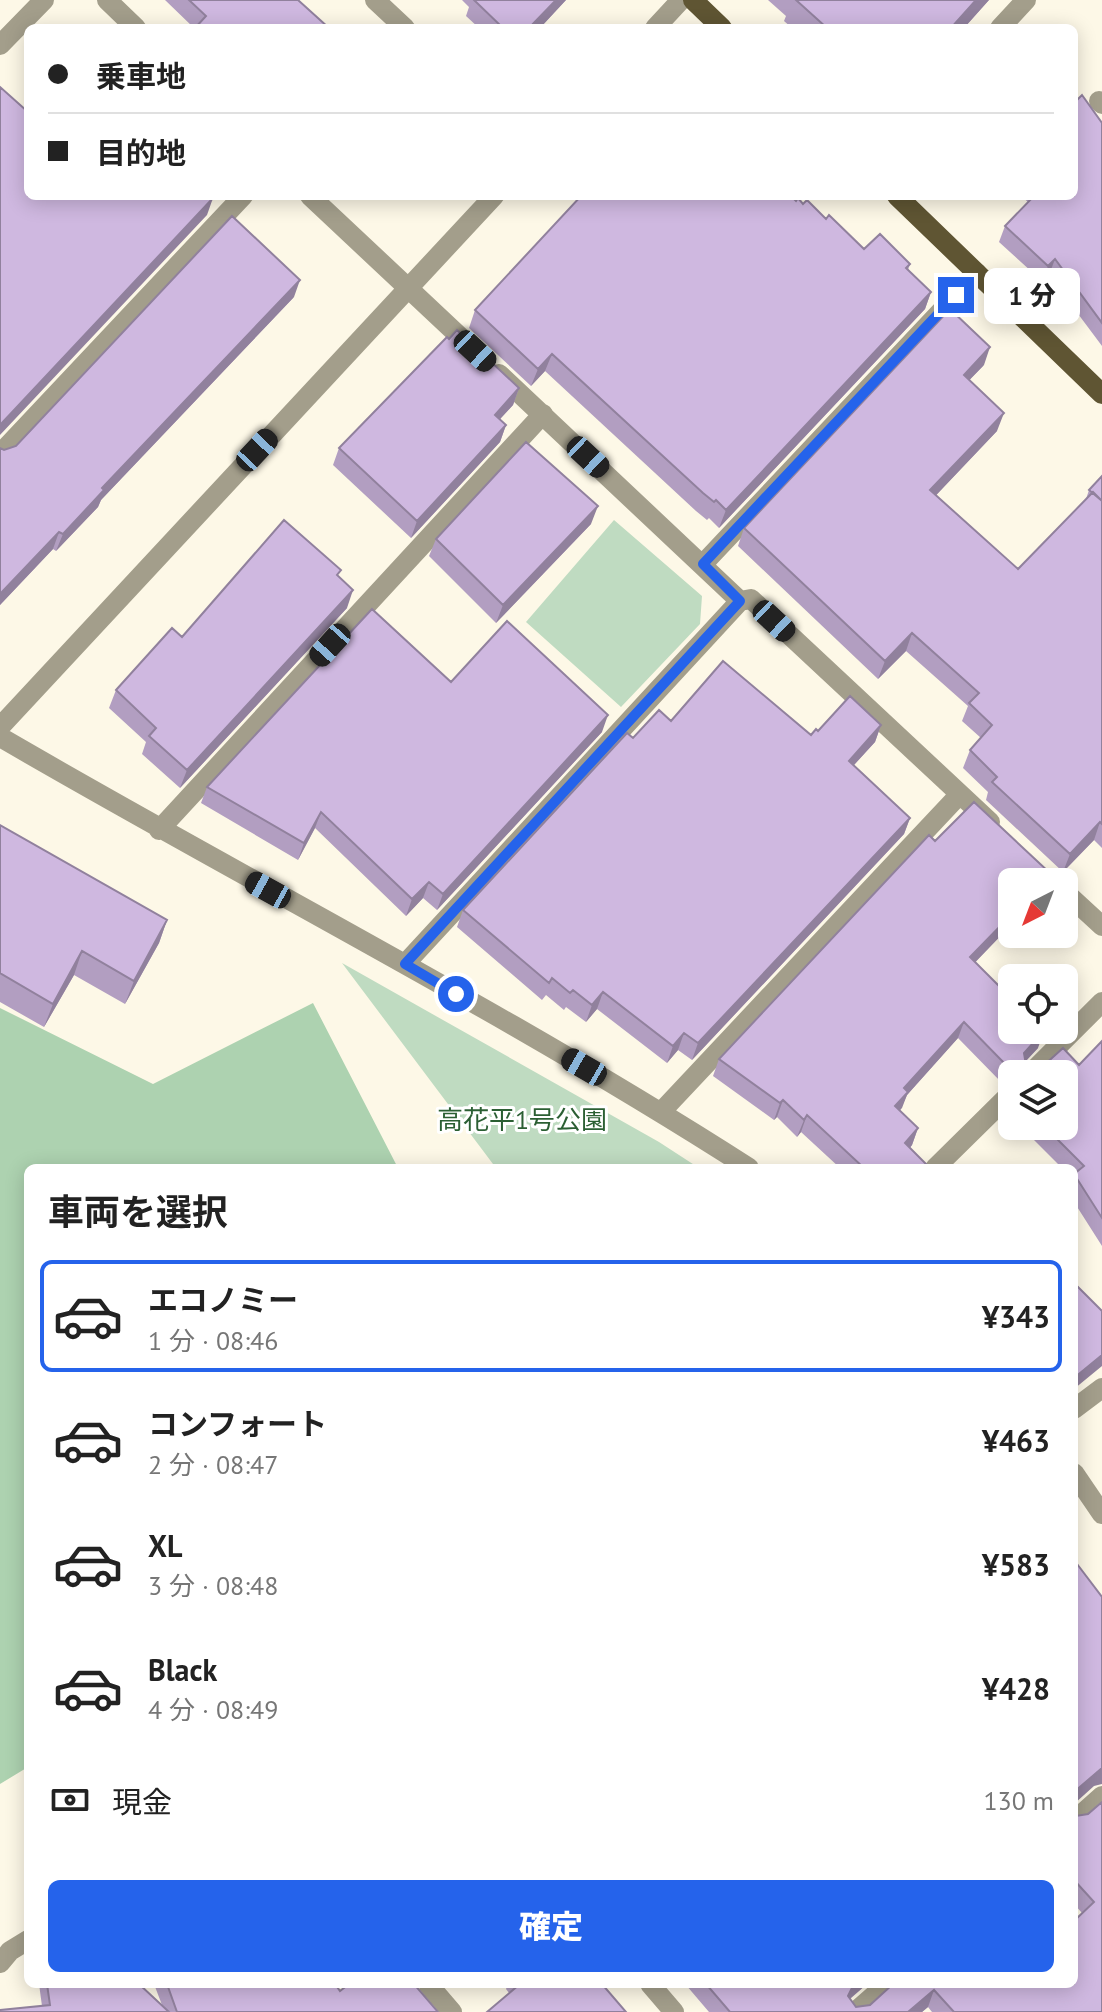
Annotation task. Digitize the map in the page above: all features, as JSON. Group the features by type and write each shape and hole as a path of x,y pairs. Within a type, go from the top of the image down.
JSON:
{"main road":[{"path":"693,0 718,24"},
{"path":"901,200 1102,394"}],"street":[{"path":"0,45 44,0"},
{"path":"107,0 132,24"},
{"path":"375,0 401,24"},
{"path":"659,24 681,0"},
{"path":"1004,24 1026,0"},
{"path":"0,454 239,200"},
{"path":"314,200 740,601"},
{"path":"0,727 490,200"},
{"path":"703,564 977,273"},
{"path":"159,830 543,414"},
{"path":"405,964 740,601 751,599 1002,833"},
{"path":"0,737 159,830 405,964 661,1112 743,1164"},
{"path":"661,1112 960,794"},
{"path":"1078,904 1102,926"},
{"path":"1044,1060 1102,1002"},
{"path":"939,1164 998,1106"},
{"path":"1078,1406 1102,1388"},
{"path":"1078,1479 1102,1514"},
{"path":"1078,1817 1102,1796"},
{"path":"0,1963 10,1951 24,1942"},
{"path":"431,1988 452,2012"},
{"path":"653,1988 674,2012"},
{"path":"855,2012 882,1997"}],"green space":[{"path":"614,520 702,596 700,624 621,707 526,622"},
{"name":"高花平1号公園","path":"342,963 693,1164 493,1164"},
{"path":"313,1003 396,1164 24,1164 24,1769 0,1784 0,1008 153,1084"}],"building":[{"path":"189,0 298,0 325,24 199,24 206,16"},
{"path":"474,0 556,0 533,24 499,24"},
{"path":"796,0 976,0 955,24 823,24"},
{"path":"0,87 24,108 24,200 211,200 0,425"},
{"path":"1082,95 1102,123 1102,323 1055,259 1048,266 1005,226 1030,200 1078,200 1078,99"},
{"path":"577,200 800,200 803,204 807,200 826,219 829,215 864,249 880,234 910,264 906,268 931,292 726,510 703,493 552,354 538,369 475,310"},
{"path":"232,216 300,280 102,488 104,490 63,534 59,532 0,594 0,448 4,450 16,446"},
{"path":"950,309 990,347 964,375 1004,413 930,490 1018,569 1093,492 1102,501 1102,824 1100,822 1070,854 992,782 997,777 970,750 992,725 969,703 979,693 912,633 885,661 744,528"},
{"path":"457,330 519,388 495,415 506,425 417,521 339,448"},
{"path":"526,442 598,506 503,605 436,539"},
{"path":"1102,476 1102,501 1089,490"},
{"path":"284,520 341,570 337,575 353,590 187,770 149,736 156,728 116,690 172,628 182,637"},
{"path":"372,609 451,682 507,621 608,715 443,894 429,882 412,899 321,812 304,843 207,787"},
{"path":"723,661 811,735 850,696 881,725 849,761 910,818 698,1043 684,1033 673,1046 603,992 592,1005 552,978 549,983 463,910 627,733 633,738 659,710 671,721"},
{"path":"974,802 1045,868 998,868 998,928 970,957 998,985 998,1044 1032,1044 1024,1053 1025,1060 1001,1060 964,1022 904,1088 908,1092 895,1106 918,1128 905,1143 926,1164 860,1164 807,1115 804,1120 783,1100 780,1103 719,1059 929,835 935,841"},
{"path":"0,825 167,920 134,981 82,951 53,1004 0,973"},
{"path":"1102,1041 1102,1218 1078,1180 1078,1171 1084,1166 1058,1140 1078,1140 1078,1064"},
{"path":"1063,1048 1074,1060 1050,1060"},
{"path":"1078,1287 1102,1311 1102,1355 1078,1375"},
{"path":"1078,1565 1102,1597 1102,1768 1078,1789"},
{"path":"1102,1802 1102,2012 954,2012 934,1990 908,2012 730,2012 709,1988 852,1988 848,1996 856,2007 870,2005 889,1988 1078,1988 1078,1917 1094,1902 1078,1884 1078,1816 1088,1814"},
{"path":"48,1988 143,1988 169,2012 0,2012 50,2005"},
{"path":"168,1988 338,1988 340,1991 344,1988 417,1988 438,2012 177,2012"},
{"path":"515,1988 605,1988 626,2012 487,2012"}],"route":[{"path":"456,994 405,964 740,601 703,564 956,295"}]}
